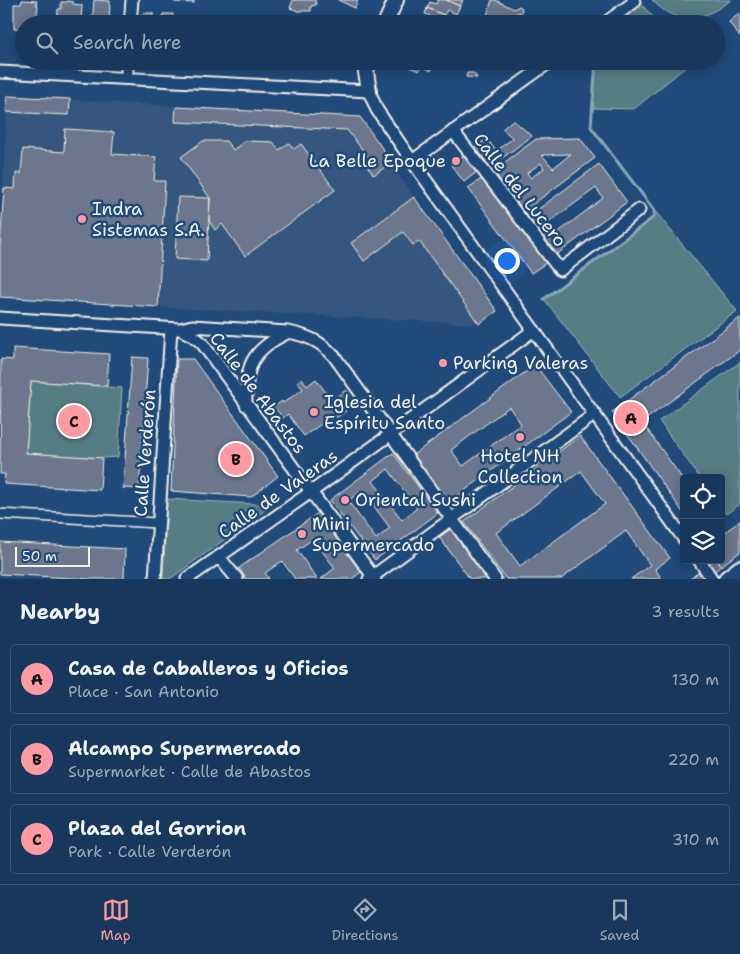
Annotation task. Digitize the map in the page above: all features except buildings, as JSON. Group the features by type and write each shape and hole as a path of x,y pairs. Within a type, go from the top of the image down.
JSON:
{"main road":[{"path":"727,579 740,569"}],"street":[{"path":"131,15 132,0"},
{"path":"389,15 396,0"},
{"path":"616,15 634,1"},
{"path":"0,72 117,78 130,70 369,92"},
{"path":"367,70 369,92 377,110 680,533"},
{"path":"412,161 538,70"},
{"name":"Calle del Lucero","path":"453,131 560,270 639,210"},
{"path":"0,318 176,329 192,326 288,332 309,337 326,347 334,356 495,579"},
{"name":"Calle de Abastos","path":"176,329 192,335 202,343 373,578"},
{"name":"Calle Verderón","path":"155,579 157,523 176,329"},
{"name":"Calle de Valeras","path":"187,579 391,435 534,330"},
{"path":"246,405 247,376 254,358 266,344 288,332"},
{"path":"373,578 451,518 594,414"},
{"path":"0,514 157,523"},
{"path":"219,557 237,579"},
{"path":"702,564 712,579"}],"shaded area":[{"path":"7,96 360,117 414,197 497,311 479,324 0,297 0,248"}],"green space":[{"path":"652,0 731,0 705,15 672,15"},
{"path":"643,6 651,15 626,15 636,8"},
{"path":"595,70 682,70 634,109 593,108"},
{"path":"654,210 737,311 620,397 544,299 654,217"},
{"path":"740,362 740,504 726,514 725,474 697,474 659,421"},
{"path":"31,381 122,388 118,457 102,458 26,453"},
{"path":"167,499 272,505 170,579 163,579"}],"waterway":[{"path":"544,299 654,217 654,210 591,127 595,70"}],"place":[{"name":"La Belle Epoque","path":"456,161"},
{"name":"Indra Sistemas S.A.","path":"82,219"},
{"name":"Parking Valeras","path":"443,363"},
{"name":"Iglesia del Espíritu Santo","path":"314,412"},
{"name":"Casa de Caballeros y Oficios","path":"631,418"},
{"name":"Plaza del Gorrion","path":"74,421"},
{"name":"Hotel NH Collection","path":"520,437"},
{"name":"Alcampo Supermercado","path":"236,459"},
{"name":"Oriental Sushi","path":"345,500"},
{"name":"Mini Supermercado","path":"302,534"}]}
